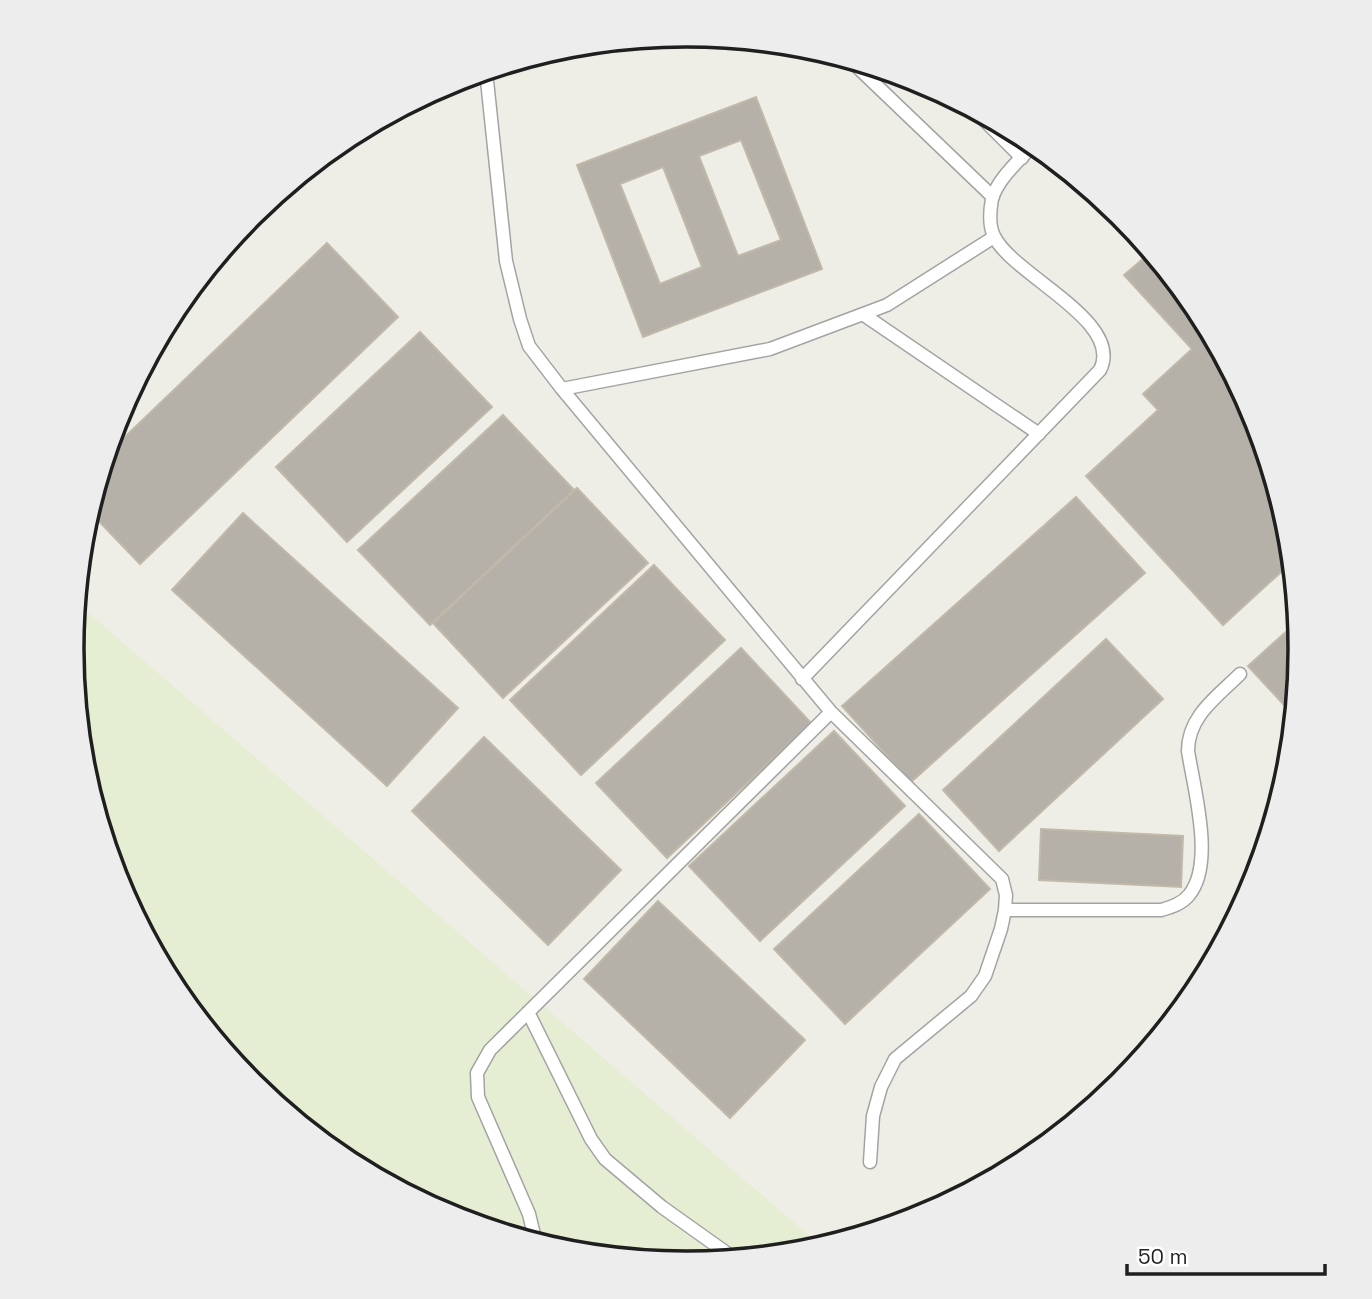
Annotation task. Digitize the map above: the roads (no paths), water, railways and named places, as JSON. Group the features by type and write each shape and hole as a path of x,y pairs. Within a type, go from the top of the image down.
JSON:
{"lane":[{"path":"865,75 993,197"},
{"path":"487,81 506,261 529,346 831,712 1002,879 1006,895 1005,910 985,976 971,996 895,1059 881,1087 873,1116 870,1162"},
{"path":"1000,136 1022,158"},
{"path":"802,679 1100,370 1106,360 1105,347 1092,326 1006,251 994,237 991,211 993,197 1026,153"},
{"path":"562,389 770,349 887,305 994,237"},
{"path":"864,315 1039,434"},
{"path":"1005,910 1161,910 1179,904 1190,895 1202,866 1202,855 1188,737 1197,716 1240,674"},
{"path":"533,1232 529,1214 482,1111 476,1085 482,1061 528,1012 831,712"},
{"path":"528,1012 591,1139 605,1159 662,1207 723,1250"}]}
